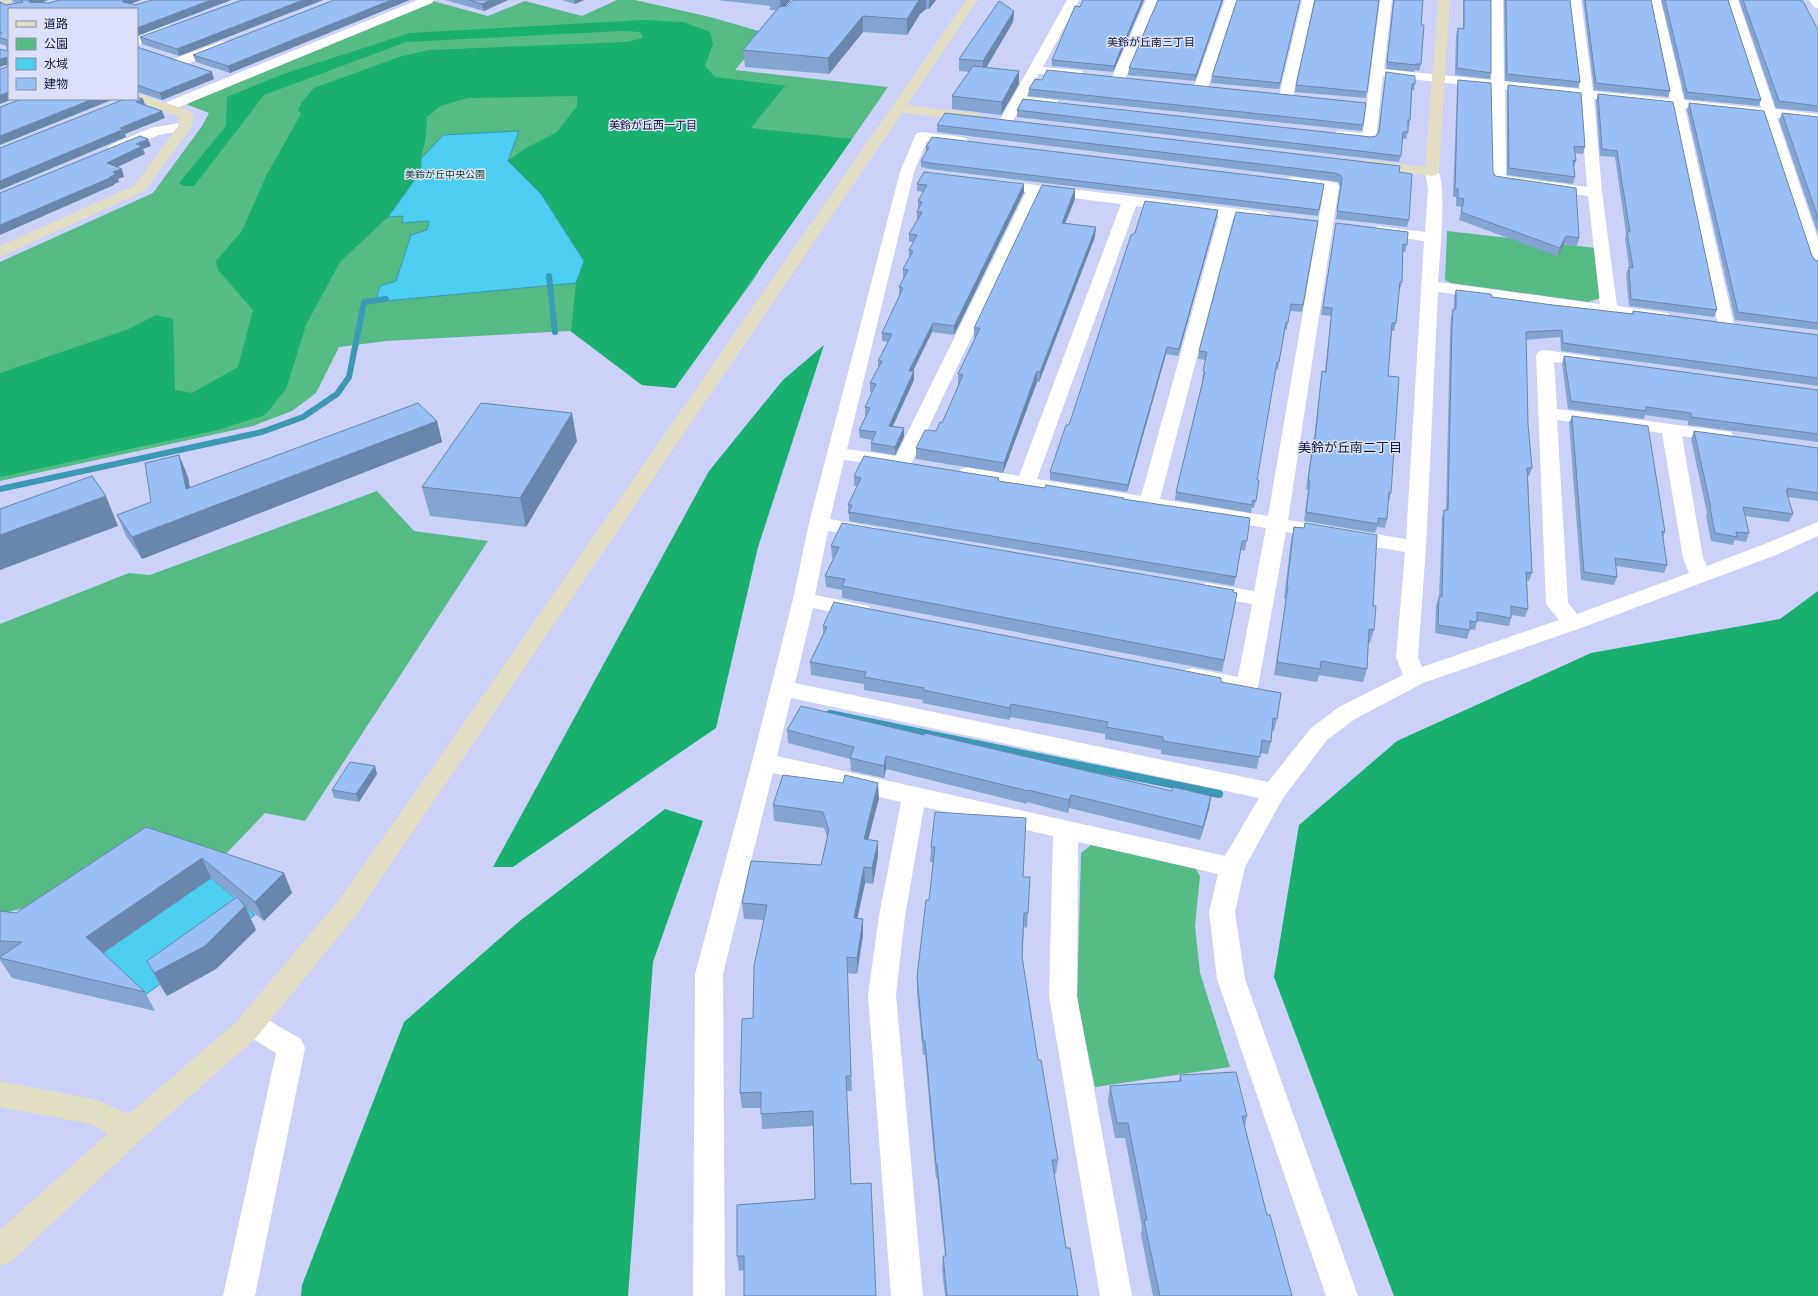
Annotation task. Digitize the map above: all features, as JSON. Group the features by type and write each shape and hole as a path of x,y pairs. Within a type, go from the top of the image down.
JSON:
{"street":[{"path":"0,3 6,0"},
{"path":"167,107 428,0"},
{"path":"0,1251 132,1130 245,1031 348,907 488,707 972,0"},
{"path":"1007,120 1073,0"},
{"path":"1118,79 1152,0"},
{"path":"1201,87 1231,0"},
{"path":"1286,96 1308,0"},
{"path":"1330,134 1369,138 1386,0"},
{"path":"1415,678 1407,657 1416,547 1435,189 1432,172 1444,0"},
{"path":"1497,0 1499,180 1595,192"},
{"path":"1575,0 1587,95 1595,192 1610,310"},
{"path":"1655,0 1726,325"},
{"path":"1732,0 1818,263"},
{"path":"1815,0 1818,4"},
{"path":"0,3 15,8"},
{"path":"139,47 181,25"},
{"path":"179,62 237,39"},
{"path":"165,57 199,69"},
{"path":"1034,70 1088,75"},
{"path":"213,73 233,80"},
{"path":"1378,73 1818,118"},
{"path":"1103,77 1133,80"},
{"path":"1186,86 1216,89"},
{"path":"1270,94 1302,98"},
{"path":"0,252 140,188 185,126 188,119 185,114 138,97"},
{"path":"1018,100 1065,105"},
{"path":"1357,104 1373,105"},
{"path":"897,108 1023,122"},
{"path":"99,155 156,132 185,126"},
{"path":"709,1296 709,974 764,762 804,599 819,523 914,173 922,136 977,143"},
{"path":"1358,163 1432,172"},
{"path":"1169,672 1247,687 1277,524 1332,186 1277,179"},
{"path":"982,182 1280,219"},
{"path":"837,453 911,464 1035,189"},
{"path":"1026,482 1130,201"},
{"path":"1149,503 1227,213"},
{"path":"1365,229 1432,237"},
{"path":"1430,286 1680,319"},
{"path":"1573,623 1557,604 1549,413 1545,355 1608,364"},
{"path":"1549,413 1741,439"},
{"path":"1671,429 1694,558 1700,575"},
{"path":"949,470 1416,547"},
{"path":"819,523 889,535"},
{"path":"1342,1296 1230,979 1222,912 1232,867 1274,792 1319,734 1347,713 1415,678 1573,623 1769,550 1818,528"},
{"path":"1184,586 1262,599"},
{"path":"804,599 882,615"},
{"path":"782,688 1274,792"},
{"path":"764,762 1066,831 1232,867"},
{"path":"907,1296 882,995 892,916 914,796"},
{"path":"1066,831 1063,996 1116,1296"},
{"path":"239,1296 291,1048 251,1024"},
{"path":"0,1094 94,1112 132,1130"}],"green space":[{"name":"美鈴が丘中央公園","path":"617,0 635,0 710,17 766,33 735,70 888,87 769,254 754,279 675,388 642,385 570,331 386,341 339,347 316,393 292,411 253,426 0,481 0,262 153,193 202,126 209,113 186,104 433,1 488,16 525,1 582,16"},
{"path":"644,20 683,22 710,32 713,44 705,66 715,77 788,86 784,87 751,128 852,139 675,388 642,385 571,331 576,283 584,261 541,194 508,161 524,149 557,132 577,106 577,96 468,98 440,106 427,117 426,136 421,159 422,171 388,217 340,262 306,325 286,389 265,415 218,430 0,477 0,373 129,329 156,315 173,319 175,390 192,393 238,367 253,310 218,270 216,261 242,231 266,176 301,114 298,110 302,102 314,88 399,57 429,50 626,42 643,38 640,32 622,31 406,42 264,95 194,186 184,186 179,183 226,126 227,97 283,74 410,33"},
{"path":"1447,231 1595,248 1600,298 1588,302 1451,283 1445,280"},
{"path":"824,345 758,547 716,728 513,867 493,867 709,471 783,380"},
{"path":"377,491 414,531 488,541 305,821 265,813 221,859 0,914 0,624 129,573 150,575"},
{"path":"1818,591 1818,1296 1394,1296 1274,977 1299,825 1397,741 1591,653 1780,619"},
{"path":"665,809 703,821 653,962 628,1296 301,1296 302,1285 404,1022 521,920"},
{"path":"1091,845 1192,863 1200,876 1195,926 1200,973 1230,1067 1095,1087 1077,1000 1081,853"}],"water":[{"path":"519,131 508,161 541,194 584,261 576,283 375,302 380,286 396,281 411,235 427,230 429,221 402,223 403,216 388,217 421,171 421,159 443,135"},
{"path":"211,878 255,915 141,998 97,957"}],"building":[{"path":"21,0 49,3 59,0 124,0 122,2 135,5 152,0 211,0 138,28 138,8 8,8 8,92 0,95 0,69 7,67 7,57 0,59 0,49 7,51 7,40 0,38 0,33 2,33 0,32 0,2 6,5 23,2"},
{"path":"242,0 303,0 177,49 140,37"},
{"path":"334,0 391,0 228,66 193,55"},
{"path":"469,0 491,0 482,4"},
{"path":"793,0 919,0 907,19 863,16 828,58 743,50 779,7 787,6"},
{"path":"1083,0 1142,0 1114,66 1052,60 1075,6 1080,7"},
{"path":"1158,0 1222,0 1196,75 1129,68"},
{"path":"1237,0 1300,0 1280,83 1212,76"},
{"path":"1315,0 1379,0 1367,92 1296,85"},
{"path":"1394,0 1423,0 1421,25 1424,25 1421,64 1416,65 1387,62"},
{"path":"1464,0 1491,0 1491,73 1457,68 1458,28 1464,29"},
{"path":"1506,0 1570,0 1580,82 1507,74"},
{"path":"1585,0 1651,0 1670,91 1596,83"},
{"path":"1665,0 1728,0 1761,100 1687,92"},
{"path":"1743,0 1803,1 1818,30 1818,106 1779,101"},
{"path":"999,1 1014,11 983,61 959,59"},
{"path":"138,47 212,72 160,93 138,85"},
{"path":"973,66 1019,71 1002,102 952,96"},
{"path":"1047,70 1366,103 1363,125 1029,89 1035,79 1042,80"},
{"path":"1386,72 1415,76 1415,84 1412,84 1408,132 1403,132 1401,156 1017,110 1023,99 1371,137 1376,136 1379,132"},
{"path":"1458,80 1491,83 1493,172 1495,176 1576,188 1579,238 1566,236 1560,248 1461,212 1464,199 1458,198 1458,189 1455,189"},
{"path":"1508,85 1581,93 1585,147 1574,146 1576,161 1573,160 1575,177 1509,168"},
{"path":"1598,94 1673,102 1717,310 1631,299 1629,267 1633,268 1627,232 1630,232 1617,151 1602,149"},
{"path":"138,97 143,99 136,102 162,111 120,128 124,129 0,181 0,148 122,100 138,100"},
{"path":"19,100 90,100 0,136 0,107"},
{"path":"1689,103 1764,111 1812,256 1818,261 1818,323 1738,312"},
{"path":"945,113 1400,166 1399,172 1412,174 1409,220 1337,211 1342,179 1340,175 1334,173 937,125"},
{"path":"1782,113 1818,117 1818,218"},
{"path":"140,136 148,139 136,144 142,146 107,163 122,169 113,172 116,174 110,177 112,177 0,225 0,193"},
{"path":"932,137 1324,184 1319,210 921,161 929,147 926,147"},
{"path":"924,172 1024,184 954,326 933,323 909,371 914,371 889,426 904,428 895,447 871,443 876,432 859,430 870,408 865,407 876,384 870,383 882,361 878,361 892,334 882,333 903,288 899,287 908,270 903,269 913,251 909,250 917,235 909,234 922,212 917,212 922,202 918,201 927,185 917,184"},
{"path":"1042,185 1075,189 1062,223 1096,227 1040,372 1037,371 1004,463 916,448 925,430 936,431 940,422 942,423 963,375 958,374 980,328 974,328"},
{"path":"1145,201 1218,210 1179,349 1167,347 1128,485 1050,472 1066,425 1069,425 1131,235 1135,233"},
{"path":"1236,212 1318,221 1303,305 1291,304 1288,322 1286,322 1279,362 1277,362 1257,480 1259,480 1256,501 1253,500 1252,505 1176,492 1205,372 1203,371 1207,352 1199,351"},
{"path":"1336,223 1408,232 1407,245 1403,244 1402,282 1400,282 1396,323 1392,323 1388,376 1399,377 1391,493 1389,492 1387,519 1378,518 1378,524 1306,512 1310,481 1308,481 1314,438 1315,439 1322,371 1326,372 1332,308 1323,307"},
{"path":"1456,290 1491,294 1492,297 1553,305 1633,314 1633,311 1818,335 1818,378 1563,343 1562,330 1526,332 1528,424 1532,468 1527,468 1532,573 1526,572 1528,609 1511,606 1511,618 1477,612 1477,622 1470,621 1470,630 1438,625 1439,597 1442,597 1444,510 1448,510 1452,326 1453,309 1456,309"},
{"path":"1564,356 1818,390 1818,434 1691,417 1691,413 1646,407 1646,411 1571,401"},
{"path":"418,403 437,421 132,537 117,515 151,502 145,463 179,455 186,489"},
{"path":"481,403 572,413 520,498 422,487"},
{"path":"1572,416 1648,426 1665,532 1662,531 1667,565 1615,558 1617,577 1584,572"},
{"path":"1694,431 1818,448 1818,493 1787,488 1788,491 1786,490 1793,514 1743,507 1749,533 1736,532 1737,537 1715,533"},
{"path":"864,456 999,478 998,481 1045,488 1046,485 1124,498 1123,499 1250,518 1247,541 1242,541 1236,577 849,512 852,505 848,505 861,478 854,476"},
{"path":"92,476 106,496 0,535 0,509"},
{"path":"842,523 1234,590 1233,592 1237,593 1224,660 842,586 845,579 825,576 839,547 831,546"},
{"path":"1305,523 1377,535 1373,606 1376,606 1374,630 1369,629 1367,669 1321,661 1320,669 1277,662 1288,586 1294,527 1304,528"},
{"path":"834,602 1221,678 1221,682 1281,693 1277,719 1273,718 1271,742 1262,740 1260,757 1163,741 1163,737 1106,727 1108,722 1011,704 1010,708 923,690 924,688 864,677 866,672 810,662 827,627 823,626"},
{"path":"801,706 924,735 925,733 1172,791 1173,787 1211,796 1203,827 1071,795 1069,800 1028,791 886,756 884,766 850,758 854,747 787,730"},
{"path":"350,762 375,766 356,794 332,790"},
{"path":"783,775 843,783 845,775 878,783 864,839 878,841 872,868 864,867 854,918 863,919 857,958 847,957 851,1076 846,1076 851,1184 871,1183 876,1296 744,1296 744,1256 737,1256 737,1205 815,1199 813,1111 761,1114 761,1092 740,1093 742,1019 753,1018 754,966 767,905 742,903 751,861 821,865 829,830 823,812 773,805"},
{"path":"935,812 1026,818 1023,877 1030,877 1028,913 1024,913 1022,956 1038,1060 1041,1060 1058,1160 1052,1160 1066,1248 1070,1248 1078,1296 947,1296 943,1256 946,1256 925,1041 923,1041 917,977 926,900 929,900 935,847 931,847"},
{"path":"146,827 284,873 255,902 202,858 86,937 145,992 0,958 22,942 0,941 0,911 16,913"},
{"path":"237,897 245,906 205,946 154,973 147,961"},
{"path":"1236,1072 1247,1116 1242,1116 1267,1215 1270,1215 1292,1296 1160,1296 1144,1220 1147,1220 1128,1123 1117,1123 1110,1086 1181,1081 1180,1075"}],"waterway":[{"path":"549,276 555,332"},
{"path":"0,489 262,432 303,417 337,394 349,377 364,302 386,299"},
{"path":"830,714 1219,794"}],"district":[{"name":"美鈴が丘南三丁目","path":"1151,42"},
{"name":"美鈴が丘西一丁目","path":"653,125"},
{"name":"美鈴が丘南二丁目","path":"1350,447"}]}
